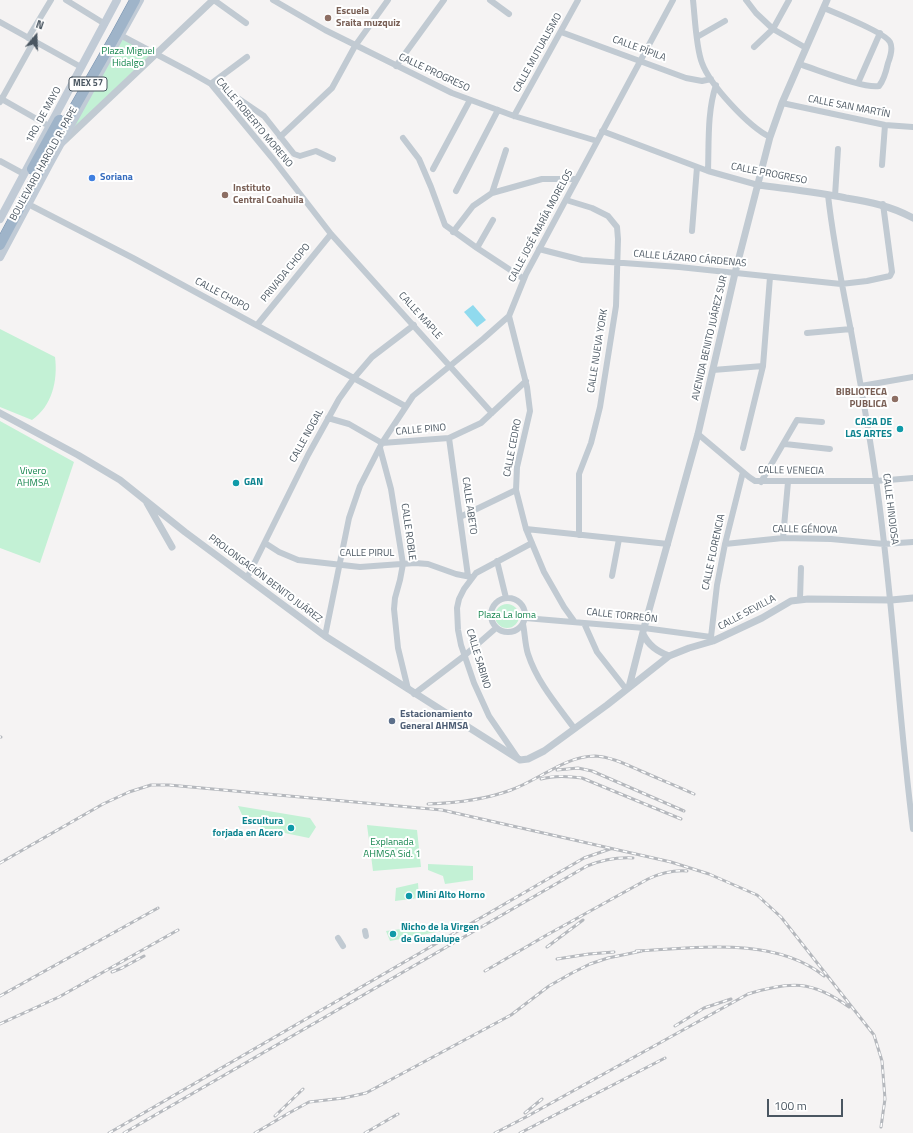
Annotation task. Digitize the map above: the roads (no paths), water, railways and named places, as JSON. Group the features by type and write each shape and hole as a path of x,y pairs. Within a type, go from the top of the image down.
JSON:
{"highway":[{"name":"BOULEVARD HAROLD R. PAPE","path":"0,232 127,0"},
{"name":"BOULEVARD HAROLD R. PAPE","path":"0,244 37,166 112,42 134,0"}],"main road":[{"name":"1RO. DE MAYO","path":"0,219 117,0"},
{"path":"0,257 122,36 140,0"}],"street":[{"path":"49,126 0,100 51,0"},
{"path":"66,0 105,24"},
{"path":"60,146 213,0 246,23"},
{"name":"CALLE PROGRESO","path":"273,0 309,22 432,84 514,116 597,140"},
{"path":"280,137 332,88 355,46 388,0"},
{"path":"396,66 444,0"},
{"path":"490,0 509,14"},
{"name":"CALLE MUTUALISMO","path":"514,116 578,0"},
{"name":"CALLE JOSÉ MARÍA MORELOS","path":"325,636 349,518 360,486 381,445 405,406 416,394 509,316 524,278 673,0"},
{"path":"692,0 701,62 711,79 740,113 754,127 770,137"},
{"path":"746,0 756,13 773,28 806,48"},
{"path":"754,47 773,28 789,0"},
{"name":"AVENIDA BENITO JUÁREZ SUR","path":"627,688 698,434 735,273 770,137 782,103 827,0"},
{"path":"799,64 858,83 876,86 882,83 885,77 891,44 887,38 880,33 824,8"},
{"path":"697,37 725,21"},
{"path":"0,22 82,67"},
{"name":"CALLE PÍPILA","path":"561,32 696,80 702,81 711,79"},
{"path":"858,83 880,33"},
{"name":"CALLE ROBERTO MORENO","path":"122,36 212,83 331,234"},
{"path":"247,57 212,83 260,112 294,154 300,156 316,151 334,159"},
{"path":"708,171 710,126 716,85"},
{"path":"433,169 470,100"},
{"name":"CALLE SAN MARTÍN","path":"782,103 885,125 913,127"},
{"path":"456,192 498,110"},
{"path":"882,165 885,125"},
{"name":"CALLE PROGRESO","path":"602,131 708,171 758,184 883,204 913,218"},
{"path":"403,138 416,154 431,187 442,222 453,232 524,278"},
{"name":"CALLE HINOJOSA","path":"838,149 831,195 841,284 851,329 876,481 891,600 898,695 913,829"},
{"path":"492,193 506,150"},
{"path":"0,161 24,174"},
{"path":"692,231 697,167"},
{"path":"453,232 473,206 492,193 542,179 577,179"},
{"name":"CALLE NUEVA YORK","path":"566,200 601,212 614,223 618,231 616,306 600,407 591,443 579,474 579,535"},
{"name":"CALLE CHOPO","path":"28,204 133,258 405,406"},
{"name":"CALLE LÁZARO CÁRDENAS","path":"539,250 582,260 841,284 875,279 890,276 892,274 883,204"},
{"path":"477,248 493,220"},
{"name":"CALLE MAPLE","path":"331,234 492,413"},
{"name":"PRIVADA CHOPO","path":"257,325 331,234"},
{"path":"743,448 762,366 770,277"},
{"name":"CALLE CEDRO","path":"509,316 526,381 530,411 517,467 516,490 526,529 532,543 552,588 574,622"},
{"name":"CALLE NOGAL","path":"247,578 308,455 328,418 354,378 372,357 414,325"},
{"path":"808,333 851,329"},
{"path":"713,370 762,366"},
{"path":"861,386 913,377"},
{"name":"CALLE PINO","path":"328,418 349,424 381,445 449,438 481,423 526,381"},
{"name":"PROLONGACIÓN BENITO JUÁREZ","path":"0,413 98,466 120,480 186,532 325,636 520,760"},
{"path":"762,482 772,461 785,444 797,420 822,422"},
{"name":"CALLE VENECIA","path":"698,434 752,480 762,482 876,481 913,478"},
{"name":"CALLE ABETO","path":"449,438 470,577"},
{"path":"785,444 830,449"},
{"name":"CALLE ROBLE","path":"381,445 392,493 403,564 394,609 398,648 411,691"},
{"name":"CALLE FLORENCIA","path":"712,639 716,592 725,544 743,472"},
{"path":"782,538 788,482"},
{"path":"460,517 516,490"},
{"path":"145,499 172,547"},
{"path":"526,529 668,544"},
{"name":"CALLE GÉNOVA","path":"725,544 782,538 837,540 884,544 913,542"},
{"path":"612,576 619,539"},
{"name":"CALLE PIRUL","path":"265,543 278,552 298,560 360,566 428,564 456,574 470,577"},
{"name":"CALLE SABINO","path":"520,760 489,716 474,683 464,656 458,630 457,608 461,594 470,577 532,543"},
{"path":"497,562 506,598"},
{"path":"800,599 801,568"},
{"path":"524,621 518,629 512,632 502,631 496,628 491,619 493,606 498,601 506,598 513,598 522,606 525,611 524,621 528,655 545,687 574,728"},
{"name":"CALLE SEVILLA","path":"627,688 669,656 762,618 786,604 800,599 891,600 913,598"},
{"name":"CALLE TORREÓN","path":"524,621 574,622 712,639"},
{"path":"520,760 528,760 537,756 627,688 597,652 584,623"},
{"path":"411,691 464,656 496,628"},
{"path":"643,631 646,640 652,647 669,656"},
{"path":"338,938 343,946"}],"water":[{"path":"473,305 486,320 477,327 464,312"}],"railway":[{"path":"428,804 449,803 491,796 521,786 552,769 573,760 595,756 619,762 694,794"},
{"path":"557,770 578,768 592,771 684,811"},
{"path":"541,779 562,776 582,778 681,819"},
{"path":"0,863 103,804 129,792 151,785 169,785 442,810 671,862 709,874 757,895 781,917 874,1035 882,1061 885,1099 881,1127"},
{"path":"109,1133 584,858 610,849"},
{"path":"124,1133 587,866 610,859 633,858"},
{"path":"485,971 648,879 667,872 687,871"},
{"path":"0,996 158,908"},
{"path":"547,947 583,920"},
{"path":"0,1024 59,997 178,930"},
{"path":"636,951 709,947 734,947 758,950 782,955 804,963 824,976"},
{"path":"255,1133 309,1102 344,1098 366,1093 511,1015 549,986 572,973 590,964 608,958 642,951"},
{"path":"557,959 614,952"},
{"path":"112,972 144,956"},
{"path":"495,1133 748,994 776,987 789,985 800,986 824,992 849,1007"},
{"path":"675,1026 704,1008 731,999"},
{"path":"520,1133 665,1058"},
{"path":"275,1116 303,1089"},
{"path":"525,1113 542,1099"},
{"path":"365,1133 398,1114"}],"place":[{"name":"Escuela Sraita muzquiz","path":"328,18"},
{"name":"Soriana","path":"92,178"},
{"name":"Instituto Central Coahuila","path":"225,195"},
{"name":"BIBLIOTECA PUBLICA","path":"895,399"},
{"name":"CASA DE LAS ARTES","path":"900,429"},
{"name":"GAN","path":"236,483"},
{"name":"Estacionamiento General AHMSA","path":"392,721"},
{"name":"Escultura forjada en Acero","path":"291,828"},
{"name":"Mini Alto Horno","path":"409,896"},
{"name":"Nicho de la Virgen de Guadalupe","path":"393,934"}],"park label":[{"name":"Plaza Miguel Hidalgo","path":"128,58"},
{"name":"Vivero AHMSA","path":"33,478"},
{"name":"Plaza La loma","path":"507,616"},
{"name":"Explanada AHMSA Sid. 1","path":"392,848"}]}
